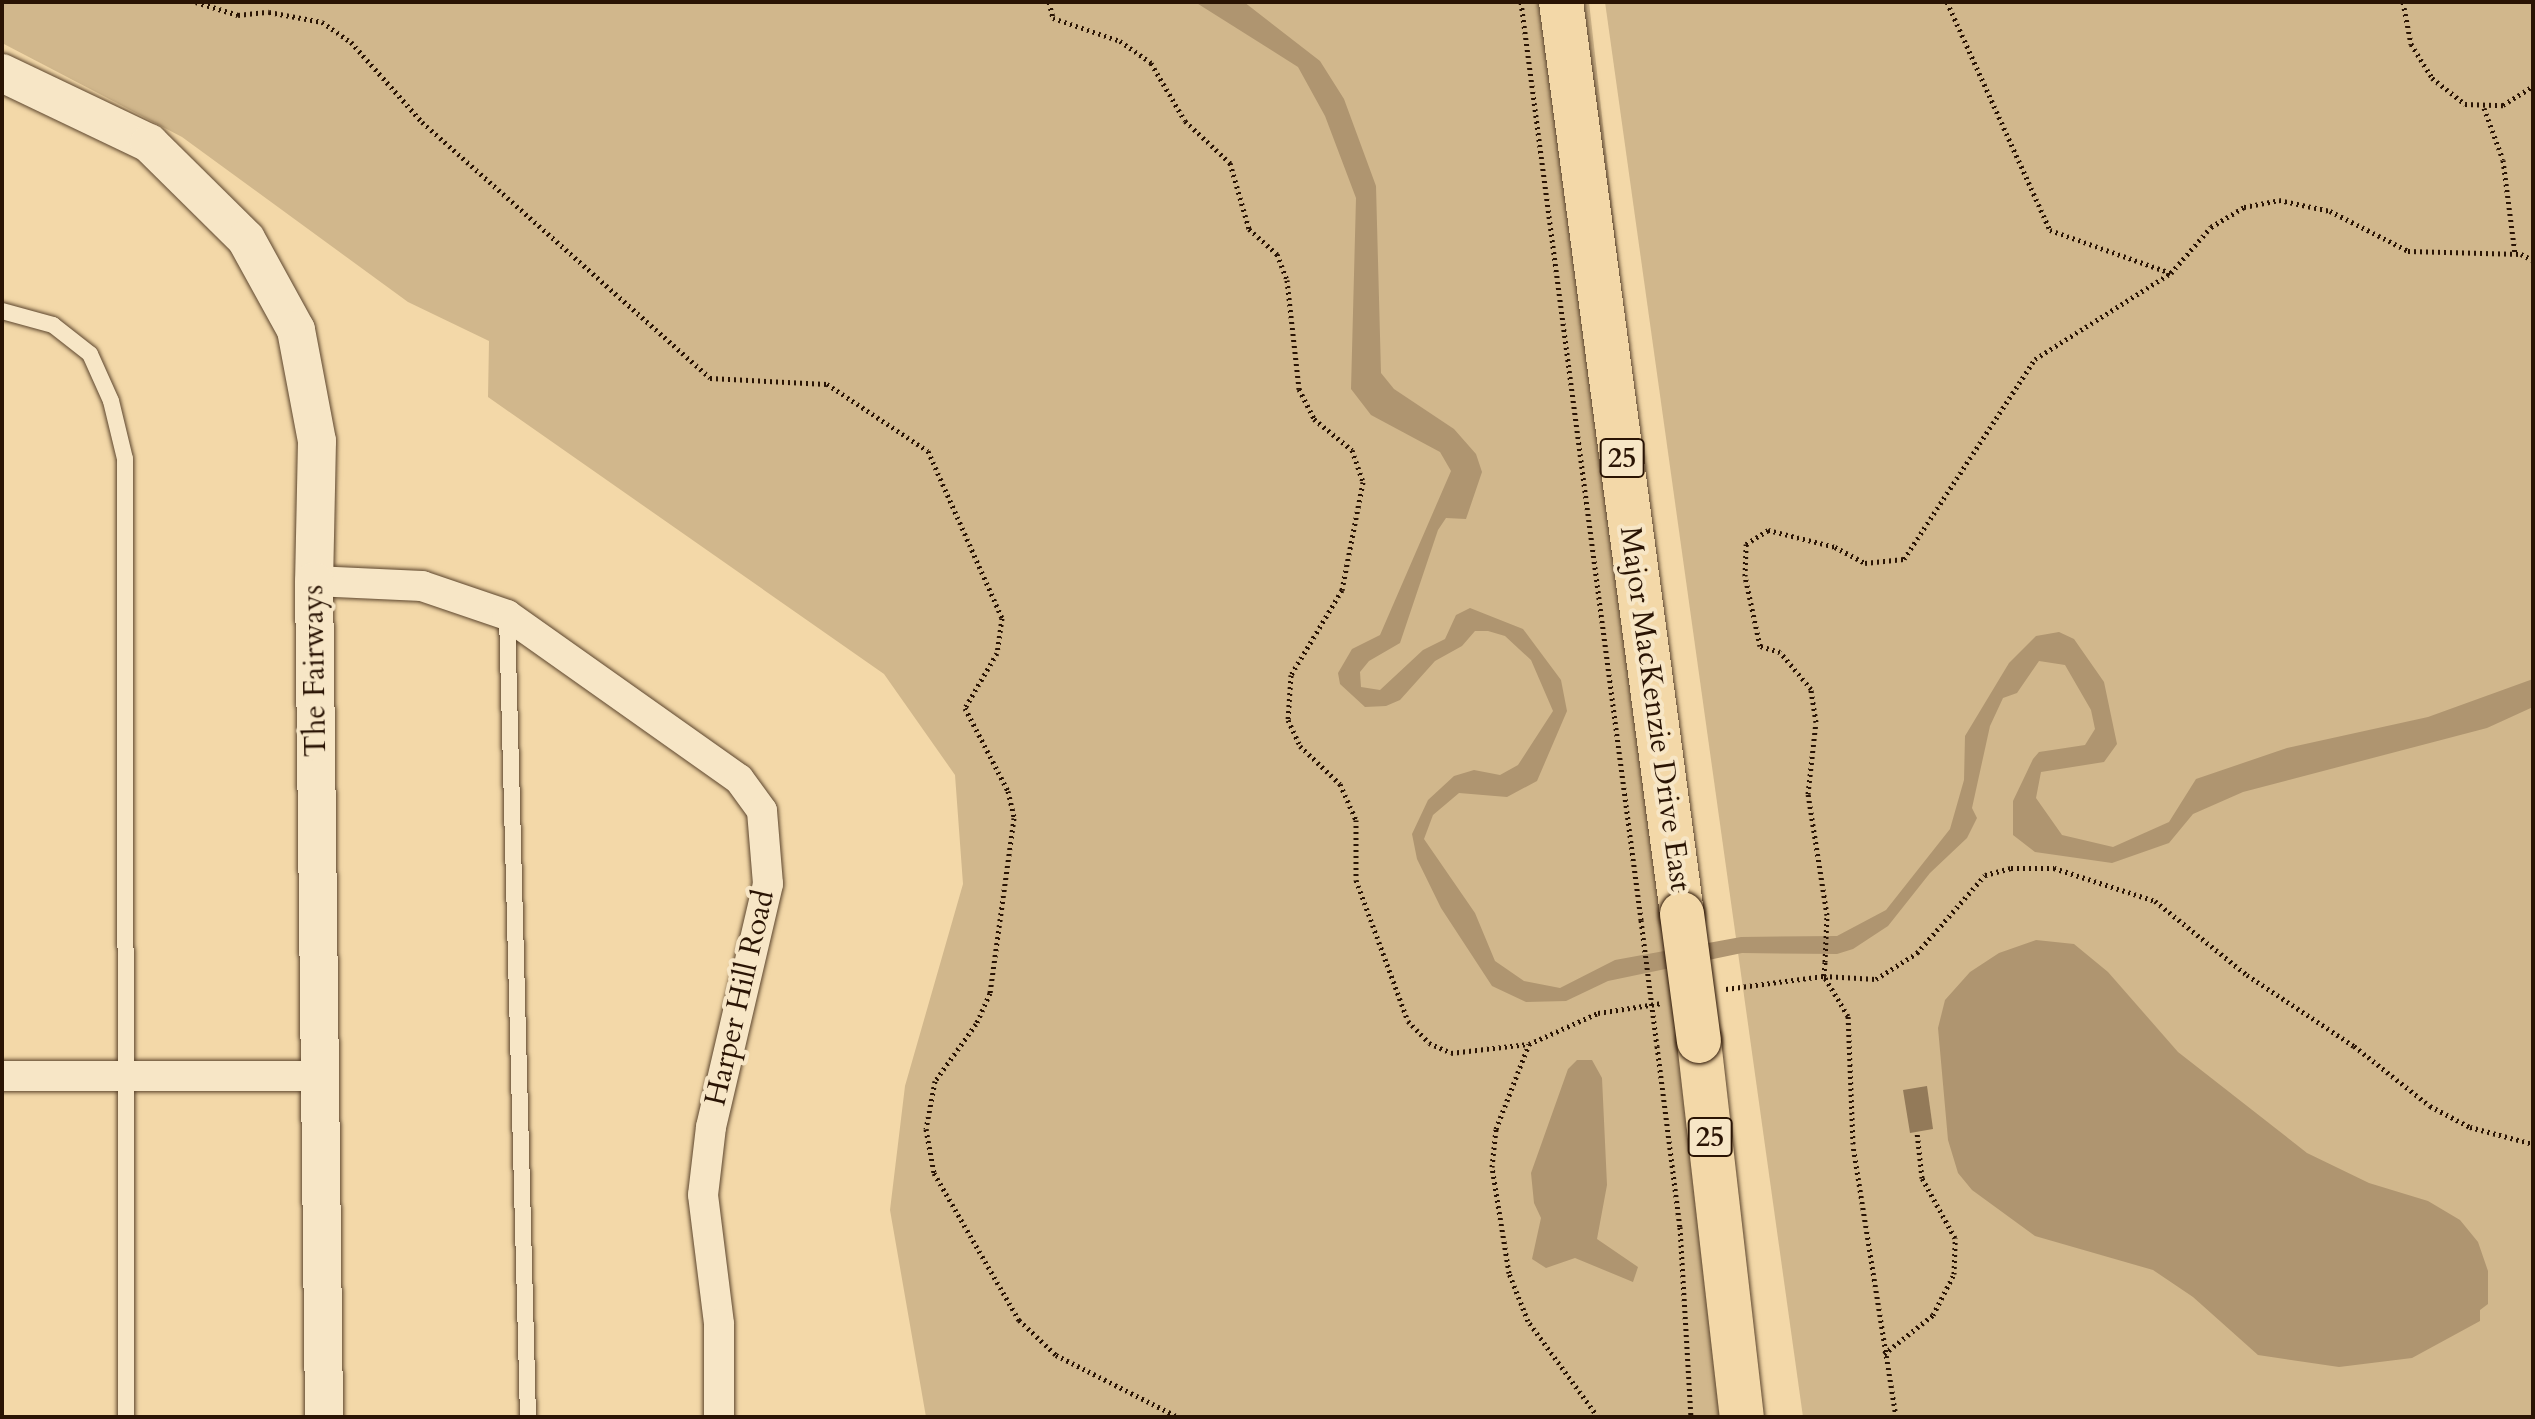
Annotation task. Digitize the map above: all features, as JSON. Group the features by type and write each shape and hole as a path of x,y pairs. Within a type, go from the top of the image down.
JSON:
{"main road":[{"name":"Major MacKenzie Drive East","path":"1561,2 1661,917 1678,1044 1742,1417"}],"street":[{"name":"The Fairways","path":"2,73 149,143 246,239 296,330 308,380 317,441 314,581 324,1417"},
{"name":"Harper Hill Road","path":"314,581 422,586 507,615 739,779 762,811 768,884 711,1127 703,1195 719,1324 719,1417"},
{"path":"2,1076 320,1076"}],"lane":[{"path":"2,311 53,325 90,354 111,401 125,459 126,1417"},
{"path":"507,615 528,1417"}],"path":[{"path":"196,2 238,15 269,12 322,22 351,42 422,122 710,378 827,384 928,451 1002,618 997,653 965,708 1008,791 1014,818 990,993 976,1024 935,1081 926,1129 934,1173 1019,1320 1056,1355 1178,1417"},
{"path":"1049,2 1053,18 1120,41 1151,63 1185,121 1230,163 1249,229 1277,254 1287,280 1299,389 1314,419 1352,450 1363,482 1342,590 1291,675 1288,720 1300,746 1340,784 1356,820 1356,880 1408,1021 1429,1043 1451,1053 1529,1044 1598,1013 1666,1002"},
{"path":"1521,2 1678,1044 1680,1227 1691,1417"},
{"path":"1947,2 2050,230 2171,273"},
{"path":"2403,2 2411,44 2432,78 2465,104 2484,108 2512,102 2533,86"},
{"path":"2484,108 2503,160 2515,254"},
{"path":"1896,1417 1853,1144 1848,1016 1824,976 1827,915 1808,794 1816,722 1811,689 1780,652 1760,646 1745,576 1746,544 1768,530 1835,547 1865,563 1904,559 2035,359 2171,273 2211,227 2244,207 2279,200 2330,211 2408,251 2515,254 2533,260"},
{"path":"1721,990 1824,976 1876,979 1917,953 1985,875 2011,868 2054,868 2155,901 2247,975 2354,1046 2430,1106 2470,1127 2533,1144"},
{"path":"1529,1044 1496,1129 1492,1167 1509,1273 1528,1321 1598,1417"},
{"path":"1884,1354 1933,1315 1947,1296 1956,1256 1948,1221 1922,1178 1917,1132"}],"shaded area":[{"path":"2,2 1589,2 1750,1417 926,1417 890,1210 905,1086 963,884 955,775 884,674 488,397 489,341 408,302 182,137 2,43"},
{"path":"1195,2 1244,2 1320,61 1344,99 1376,186 1381,373 1394,389 1454,429 1476,454 1482,472 1466,519 1446,518 1438,530 1400,643 1369,661 1360,672 1361,687 1380,690 1423,650 1445,639 1456,615 1470,608 1523,629 1561,680 1567,711 1537,781 1507,797 1459,793 1433,815 1424,839 1475,913 1495,961 1524,981 1560,988 1615,960 1741,937 1837,936 1886,910 1950,829 1964,780 1965,736 2009,663 2036,636 2059,632 2074,639 2104,682 2117,744 2104,762 2041,772 2036,798 2062,835 2113,847 2169,822 2196,779 2287,748 2428,717 2533,679 2533,707 2487,728 2243,792 2193,814 2169,843 2112,863 2035,852 2013,835 2013,801 2033,759 2039,752 2085,745 2095,729 2091,710 2065,665 2039,661 2017,693 2003,698 1990,726 1972,808 1977,818 1967,838 1930,873 1888,926 1853,949 1837,954 1742,953 1608,981 1566,1001 1526,1002 1492,986 1441,908 1417,859 1412,834 1428,800 1454,776 1474,770 1500,775 1518,765 1553,711 1531,660 1505,636 1488,631 1475,631 1462,646 1435,661 1400,700 1386,706 1365,707 1340,684 1338,673 1352,649 1380,635 1451,471 1440,452 1371,415 1351,389 1356,198 1325,116 1298,67"},
{"path":"1605,2 2533,2 2533,1417 1803,1417"},
{"path":"2036,940 2074,944 2108,972 2178,1052 2307,1153 2369,1183 2428,1201 2460,1220 2478,1242 2488,1271 2488,1304 2480,1310 2480,1321 2412,1358 2339,1367 2258,1355 2193,1297 2153,1270 2035,1236 1972,1190 1958,1173 1948,1140 1938,1028 1945,1000 1970,972 1999,953"},
{"path":"1577,1060 1592,1060 1602,1078 1607,1185 1597,1239 1638,1267 1633,1282 1575,1258 1546,1268 1532,1259 1541,1218 1534,1203 1531,1173 1568,1069"}],"building":[{"path":"1927,1086 1933,1129 1910,1133 1903,1090"}]}
